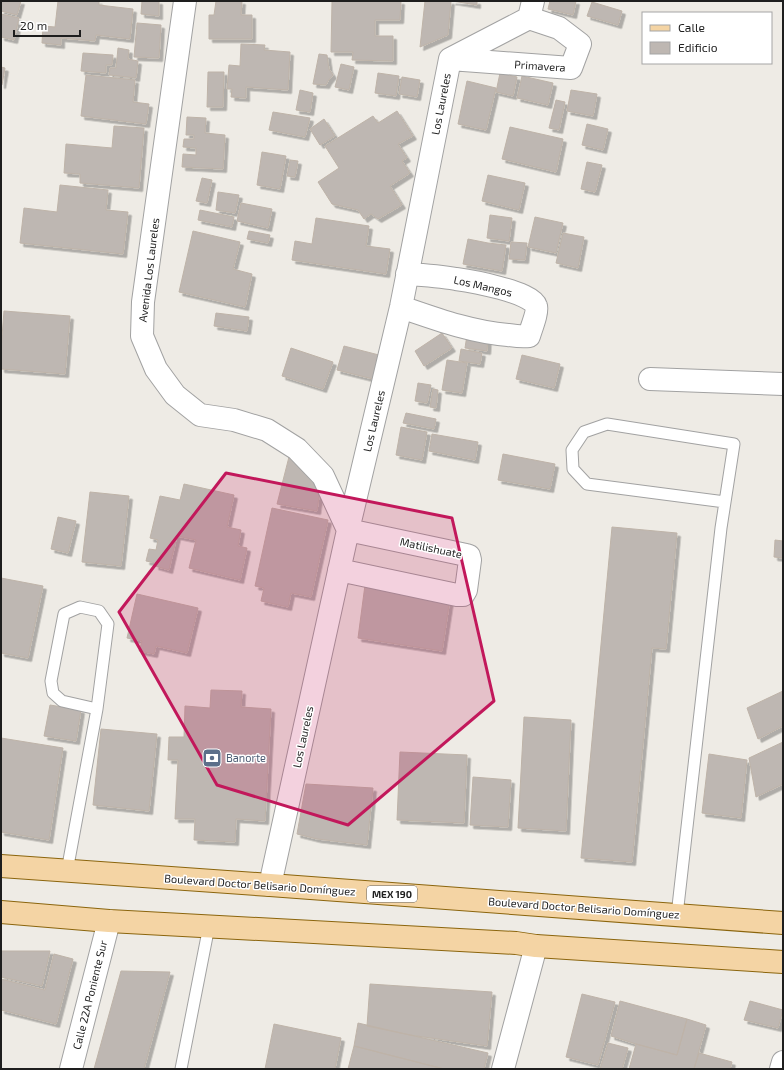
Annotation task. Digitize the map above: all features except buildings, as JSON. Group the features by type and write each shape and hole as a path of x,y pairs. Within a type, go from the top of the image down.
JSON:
{"main road":[{"name":"Boulevard Doctor Belisario Domínguez","path":"1,866 783,924"},
{"path":"1,912 109,921 516,943 536,946 783,962"}],"street":[{"name":"Avenida Los Laureles","path":"185,1 143,302 142,336 156,369 175,395 200,415 234,420 267,430 297,449 323,476 348,530"},
{"name":"Los Laureles","path":"270,885 348,530 401,307 450,59 531,9"},
{"name":"Primavera","path":"450,59 571,68 580,44 531,9"},
{"name":"Los Mangos","path":"401,307 441,321 494,334 524,337 529,336 536,310 536,305 531,300 504,289 456,279 407,274"},
{"path":"650,379 783,384"},
{"name":"Matilishuate","path":"339,570 457,595 463,595 466,590 470,560 469,556 466,554 348,530"},
{"name":"Calle 22A Poniente Sur","path":"71,1069 109,921"},
{"path":"503,1069 536,946"},
{"path":"781,1069 783,1062"}],"lane":[{"path":"677,915 721,528 734,444 607,424 584,432 572,450 573,469 587,484 725,502"},
{"path":"67,871 97,709 108,624 99,611 80,607 64,614 51,681 53,693 62,701 97,709"},
{"path":"181,1069 209,926"}],"highlighted area":[{"path":"226,473 452,518 494,701 348,825 217,785 119,612"}],"place":[{"name":"Banorte","path":"212,758"}]}
